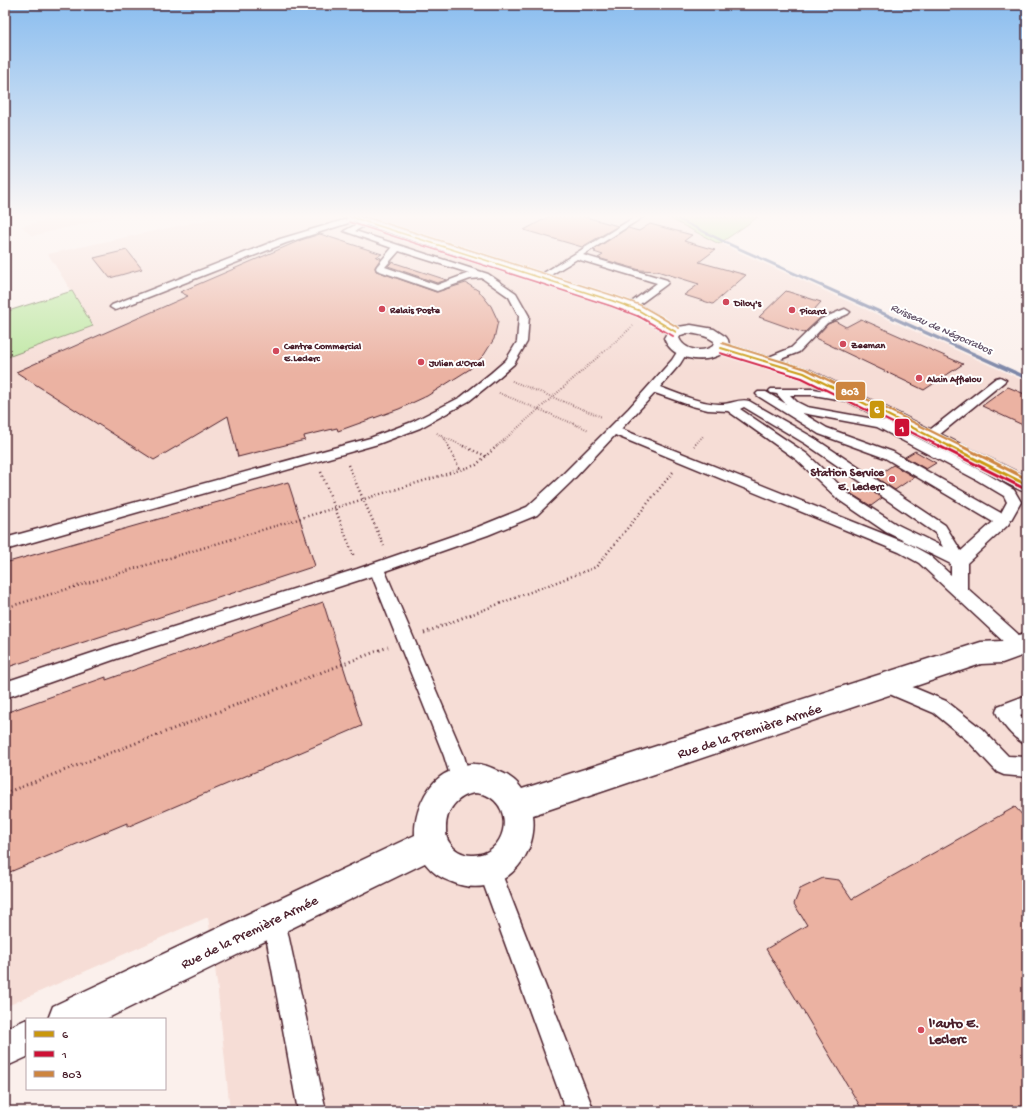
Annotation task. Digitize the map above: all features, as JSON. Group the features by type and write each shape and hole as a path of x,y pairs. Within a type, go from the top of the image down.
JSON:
{"main road":[{"path":"516,269 630,307 676,332 693,329 706,331 717,336 721,340 721,348"},
{"path":"676,332 673,335 672,342 683,352 706,355 718,351 721,348"},
{"path":"721,348 768,360 804,373 1027,486"},
{"name":"Rue de la Première Armée","path":"516,806 981,653 1002,652 1022,638"},
{"path":"474,778 487,779 499,785 509,794 516,806 519,820 517,835 512,849 502,861 489,869 475,873 462,871 449,866 439,856 432,843 430,828 432,813 439,799 448,789 460,781 474,778"},
{"name":"Rue de la Première Armée","path":"68,1018 432,843"},
{"path":"5,1048 26,1038"}],"lane":[{"path":"115,307 212,269"},
{"path":"383,269 437,288 469,276 485,276"},
{"path":"5,544 374,441 422,421 465,399 510,362 522,342 524,316 513,295 485,276 463,269"},
{"path":"541,277 555,269"},
{"path":"621,269 664,282 630,307"},
{"path":"768,360 795,350 824,322 845,312"},
{"path":"5,690 116,652 376,568 483,531 532,511 566,479 613,430 683,352"},
{"path":"930,436 1000,380"},
{"path":"652,388 704,406 732,408 762,394 780,391 814,392 853,399"},
{"path":"780,391 793,404 803,410 881,424 982,477 1009,493 1014,502 1003,520 959,561"},
{"path":"762,394 823,431 889,455 1003,520"},
{"path":"745,403 810,441 940,529 959,561 959,590"},
{"path":"732,408 802,456 844,497 891,528 959,561"},
{"path":"613,430 904,548 924,559 959,590 1022,638"},
{"path":"376,568 454,756 460,781"},
{"path":"886,684 940,707 975,735 1004,765 1027,767"},
{"path":"1027,703 1005,712 1027,736"},
{"path":"489,869 580,1111"},
{"path":"274,920 312,1111"}],"path":[{"path":"5,608 476,465 637,322"},
{"path":"422,421 444,438 486,456"},
{"path":"444,438 460,470"},
{"path":"5,793 596,567 678,467"}],"shaded area":[{"path":"57,269 777,269 1027,382 1027,1111 230,1111 217,983 208,917 5,1007 5,358 93,326"}],"green space":[{"path":"72,291 93,326 5,358 5,312"}],"building":[{"path":"103,269 142,269 110,278"},
{"name":"Centre Commercial E.Leclerc","path":"233,269 376,269 376,271 436,292 466,283 479,291 491,306 498,321 494,339 484,355 470,369 427,396 399,409 338,431 337,428 304,436 305,440 238,457 228,416 154,460 16,372 188,296 180,292"},
{"path":"397,269 414,269 447,280 437,283"},
{"path":"637,269 725,269 746,275 713,304 684,295 699,284 657,271"},
{"name":"Picard","path":"786,291 821,302 813,311 824,316 804,333 759,317"},
{"path":"861,319 963,364 924,390 815,338 828,324 835,321 846,327"},
{"path":"1008,387 1027,395 1027,427 982,406"},
{"path":"915,451 936,463 926,469 905,457"},
{"path":"893,465 914,477 895,490 875,477"},
{"path":"288,482 315,566 5,668 5,563"},
{"path":"862,485 882,498 871,506 850,493"},
{"path":"323,602 362,726 127,827 127,823 5,874 5,713 106,677 106,680"},
{"name":"l'auto E. Leclerc","path":"1015,807 1027,820 1027,1111 863,1111 766,949 807,925 794,904 800,889 823,878 839,880 852,899"}],"waterway":[{"name":"Ruisseau de Négocrabos","path":"785,269 1027,378"}],"transit line":[{"name":"1","path":"496,269 636,315 673,336"},
{"name":"6","path":"513,269 638,310 676,332"},
{"name":"803","path":"530,269 640,305 679,328"},
{"name":"803","path":"722,343 806,369 1027,479"},
{"name":"6","path":"721,348 804,373 1027,485"},
{"name":"1","path":"720,353 802,378 1025,489"}],"place":[{"name":"Diloy's","path":"726,302"},
{"name":"Relais Poste","path":"382,309"},
{"name":"Picard","path":"792,310"},
{"name":"Zeeman","path":"843,344"},
{"name":"Centre Commercial E.Leclerc","path":"276,351"},
{"name":"Julien d'Orcel","path":"421,362"},
{"name":"Alain Afflelou","path":"919,378"},
{"name":"Station Service E. Leclerc","path":"892,479"},
{"name":"l'auto E. Leclerc","path":"921,1030"}]}
